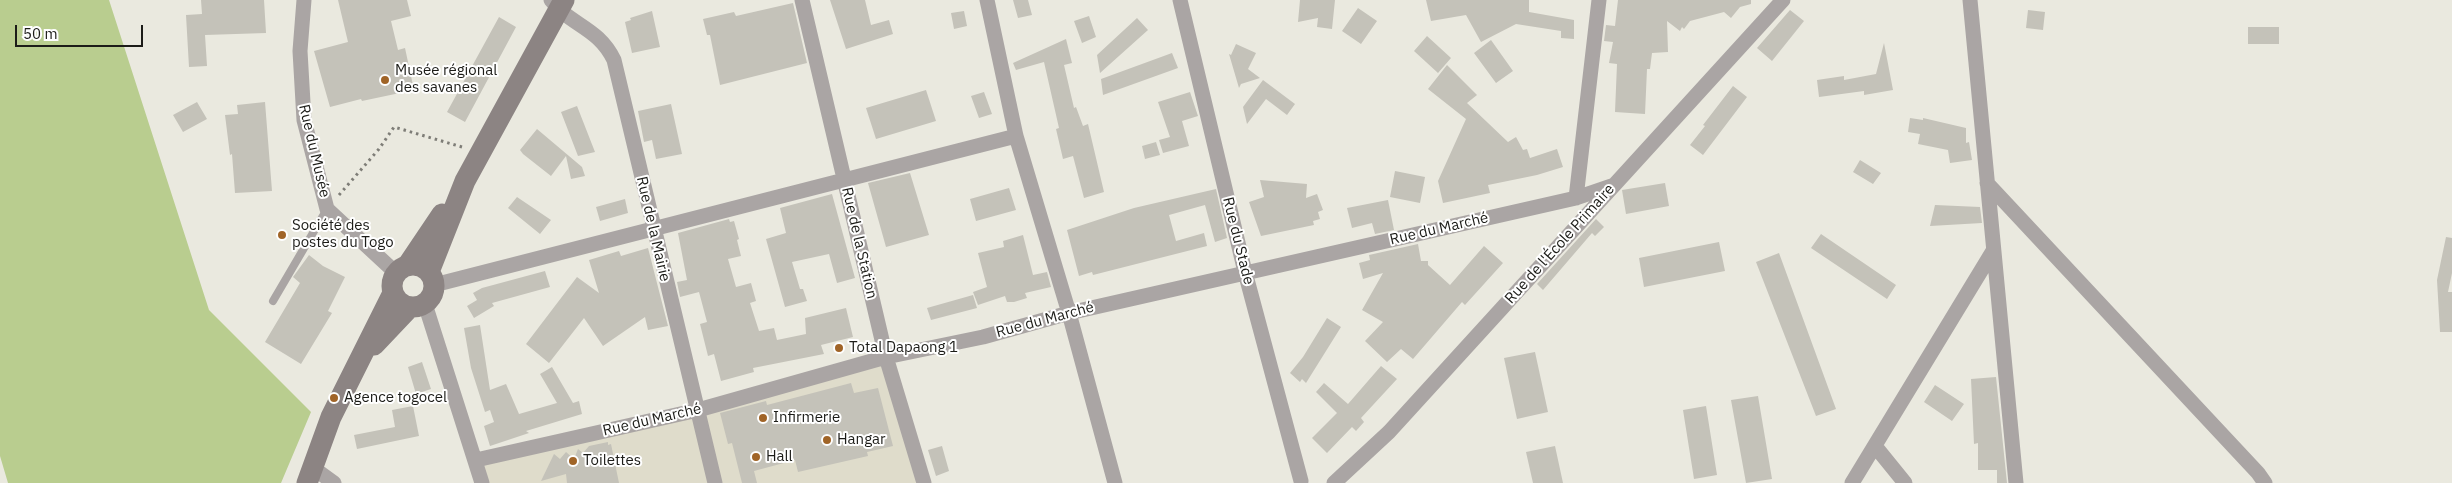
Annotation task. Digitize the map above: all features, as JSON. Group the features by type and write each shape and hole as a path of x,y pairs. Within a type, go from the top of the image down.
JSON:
{"main road":[{"path":"358,362 424,292 465,181 558,3"},
{"path":"310,475 331,417 398,277 465,181"},
{"path":"398,277 419,265 424,292"},
{"path":"398,277 399,302 424,292"}],"street":[{"name":"Rue du Musée","path":"304,0 300,51 304,120 327,209 398,277"},
{"name":"Rue de la Station","path":"802,0 886,357 924,483"},
{"path":"986,0 1016,136 1068,312 1115,483"},
{"name":"Rue du Stade","path":"1180,0 1245,272 1304,482"},
{"path":"1576,198 1599,0"},
{"name":"Rue de l'École Primaire","path":"1334,483 1389,432 1783,0"},
{"path":"1970,0 1993,250 2007,372 2016,483"},
{"name":"Rue de la Mairie","path":"558,3 602,40 614,60 652,228 715,483"},
{"path":"482,483 424,292 652,228 1016,136"},
{"path":"1988,182 2258,473 2265,483"},
{"name":"Rue du Marché","path":"476,460 698,410 886,357 983,337 1068,312 1576,198 1614,185"},
{"path":"1852,483 1993,250"},
{"path":"1875,446 1905,483"},
{"path":"310,475 334,483"}],"lane":[{"path":"273,301 327,209"}],"path":[{"path":"327,209 379,149 394,126 479,153"}],"shaded area":[{"path":"886,357 920,483 482,483 476,460"}],"green space":[{"path":"0,0 109,0 209,310 311,412 281,483 8,483 0,456"}],"building":[{"path":"201,0 264,0 266,33 205,35 207,66 189,67 186,15 202,14"},
{"path":"338,0 407,0 411,16 391,21 398,50 405,48 414,90 362,101 361,99 330,107 314,51 348,42"},
{"path":"830,0 865,0 871,25 889,20 893,34 846,49"},
{"path":"1013,0 1028,0 1032,15 1018,18"},
{"path":"1300,0 1335,0 1332,29 1317,27 1318,18 1298,22"},
{"path":"1426,0 1529,0 1529,12 1574,20 1574,39 1561,38 1561,31 1516,24 1481,42 1466,15 1431,21"},
{"path":"1618,0 1751,0 1751,4 1740,7 1731,18 1724,12 1690,21 1680,31 1667,21 1668,52 1652,53 1650,69 1647,69 1645,114 1615,112 1617,64 1609,63 1613,42 1604,41 1606,25 1615,26"},
{"path":"793,3 807,63 720,85 710,35 707,35 703,19 734,12 736,16"},
{"path":"1358,8 1377,21 1361,44 1342,31"},
{"path":"1790,10 1804,21 1772,61 1757,48"},
{"path":"2028,10 2045,12 2043,30 2026,28"},
{"path":"652,11 660,47 632,53 625,22 631,20 630,18"},
{"path":"964,11 967,26 954,29 951,13"},
{"path":"1089,16 1096,37 1082,43 1074,21"},
{"path":"499,17 516,27 465,122 447,112"},
{"path":"1137,18 1148,30 1100,73 1097,55"},
{"path":"2248,27 2279,27 2279,44 2248,44"},
{"path":"1427,36 1451,58 1438,73 1414,51"},
{"path":"1066,39 1072,63 1064,65 1074,108 1076,107 1083,126 1088,124 1104,192 1084,198 1073,156 1063,159 1056,129 1059,128 1044,62 1016,70 1013,63"},
{"path":"1491,40 1513,71 1496,83 1474,53"},
{"path":"1884,43 1893,90 1864,95 1864,91 1819,97 1817,80 1844,76 1844,80 1876,74"},
{"path":"1236,44 1256,53 1248,69 1260,78 1241,84 1239,88 1229,54 1231,55"},
{"path":"1172,53 1178,68 1103,95 1101,79"},
{"path":"1447,65 1477,95 1467,103 1508,142 1516,137 1523,150 1527,149 1530,158 1557,149 1563,167 1537,175 1488,185 1490,193 1443,203 1438,181 1466,119 1428,89"},
{"path":"1263,80 1295,104 1287,115 1266,99 1247,124 1243,107"},
{"path":"1733,86 1747,97 1703,155 1690,145"},
{"path":"926,90 936,121 876,139 866,108"},
{"path":"984,92 992,114 979,118 971,96"},
{"path":"1190,92 1198,116 1182,121 1189,146 1163,153 1159,140 1170,137 1158,102"},
{"path":"197,102 207,119 183,132 173,115"},
{"path":"265,102 272,191 235,193 232,154 230,155 225,115 238,114 237,105"},
{"path":"671,104 682,154 656,159 652,140 644,142 638,111"},
{"path":"577,106 595,152 578,156 561,112"},
{"path":"1910,118 1923,120 1923,118 1966,128 1966,143 1969,142 1972,160 1950,163 1948,150 1918,144 1920,134 1908,132"},
{"path":"537,129 582,167 585,176 571,179 566,156 551,176 523,154 520,150"},
{"path":"1156,142 1160,155 1145,159 1142,146"},
{"path":"1860,160 1881,173 1873,184 1853,172"},
{"path":"1395,171 1425,177 1420,203 1390,197"},
{"path":"910,173 929,235 886,247 868,183"},
{"path":"1260,180 1307,184 1306,198 1317,194 1323,210 1318,212 1320,219 1313,221 1314,225 1261,236 1249,202 1264,197"},
{"path":"1665,183 1669,206 1626,214 1622,190"},
{"path":"1009,188 1016,210 976,221 970,199"},
{"path":"1216,189 1227,238 1215,242 1205,205 1169,215 1176,241 1204,233 1207,246 1093,275 1092,272 1079,276 1067,230 1134,208"},
{"path":"832,194 855,278 837,283 829,254 792,262 800,289 803,289 807,301 785,307 766,239 786,233 780,208"},
{"path":"517,197 551,220 540,234 508,208"},
{"path":"625,199 628,213 600,221 596,207"},
{"path":"1388,200 1394,230 1375,234 1372,223 1352,228 1347,208"},
{"path":"1935,205 1980,207 1982,223 1930,226"},
{"path":"729,219 730,222 734,221 741,256 728,259 736,287 751,283 756,301 750,303 759,331 774,328 777,340 806,334 805,318 846,308 853,337 821,345 824,354 753,368 754,372 721,381 714,354 708,356 700,324 707,322 699,292 680,297 677,282 687,280 678,233"},
{"path":"1596,219 1604,227 1595,236 1592,233 1543,290 1537,284"},
{"path":"1821,234 1896,285 1887,299 1811,248"},
{"path":"1023,235 1033,275 1047,272 1051,287 1025,293 1027,298 1014,302 1007,302 1005,296 978,305 973,292 987,287 978,253 1004,247 1003,241"},
{"path":"2446,237 2452,238 2452,273 2448,292 2452,292 2452,332 2440,332 2437,280"},
{"path":"1719,242 1725,271 1644,287 1639,258"},
{"path":"1418,244 1421,261 1428,261 1428,265 1450,285 1484,246 1503,263 1465,305 1462,302 1413,359 1401,349 1387,362 1365,341 1383,322 1362,310 1383,273 1363,279 1359,263 1370,260 1369,255"},
{"path":"648,248 668,326 648,330 645,317 603,346 584,318 549,363 526,344 577,277 599,293 589,260 619,251 621,256"},
{"path":"1779,253 1836,409 1816,416 1756,262"},
{"path":"309,255 323,266 345,277 328,311 332,313 301,364 265,342 300,283 293,277"},
{"path":"545,271 550,287 492,303 494,306 474,318 467,306 477,300 473,293 482,288"},
{"path":"973,295 977,308 931,320 927,308"},
{"path":"1327,318 1341,327 1306,383 1302,379 1300,382 1290,373 1303,357"},
{"path":"480,325 490,390 506,384 519,414 557,403 540,374 552,367 573,403 579,401 582,414 526,431 529,433 490,446 484,426 494,422 490,410 485,412 471,368 464,328"},
{"path":"1535,352 1548,412 1517,419 1504,358"},
{"path":"422,362 431,389 416,394 408,367"},
{"path":"1381,366 1397,379 1361,418 1364,422 1356,431 1352,427 1327,453 1312,438 1337,413 1316,392 1324,383 1348,404"},
{"path":"1996,377 2007,483 1997,483 1997,470 1978,470 1978,443 1974,444 1971,379"},
{"path":"851,383 854,393 878,388 893,446 867,452 868,456 798,472 795,460 754,471 757,483 742,483 732,443 728,444 720,413 766,401 767,405"},
{"path":"1935,385 1964,404 1952,421 1924,402"},
{"path":"1758,396 1772,479 1746,483 1731,400"},
{"path":"413,406 419,436 357,449 354,435 395,427 392,410"},
{"path":"1706,406 1717,475 1694,479 1683,410"},
{"name":"Toilettes","path":"608,442 608,445 611,444 619,483 567,483 566,474 541,481 554,454 560,459 566,452 574,459 578,449 583,453 589,446"},
{"path":"942,446 949,471 936,476 928,450"},
{"path":"1555,446 1563,483 1533,483 1526,452"}],"place":[{"name":"Musée régional des savanes","path":"385,80"},
{"name":"Société des postes du Togo","path":"282,235"},
{"name":"Total Dapaong 1","path":"839,348"},
{"name":"Agence togocel","path":"334,398"},
{"name":"Infirmerie","path":"763,418"},
{"name":"Hangar","path":"827,440"},
{"name":"Hall","path":"756,457"},
{"name":"Toilettes","path":"573,461"}]}
